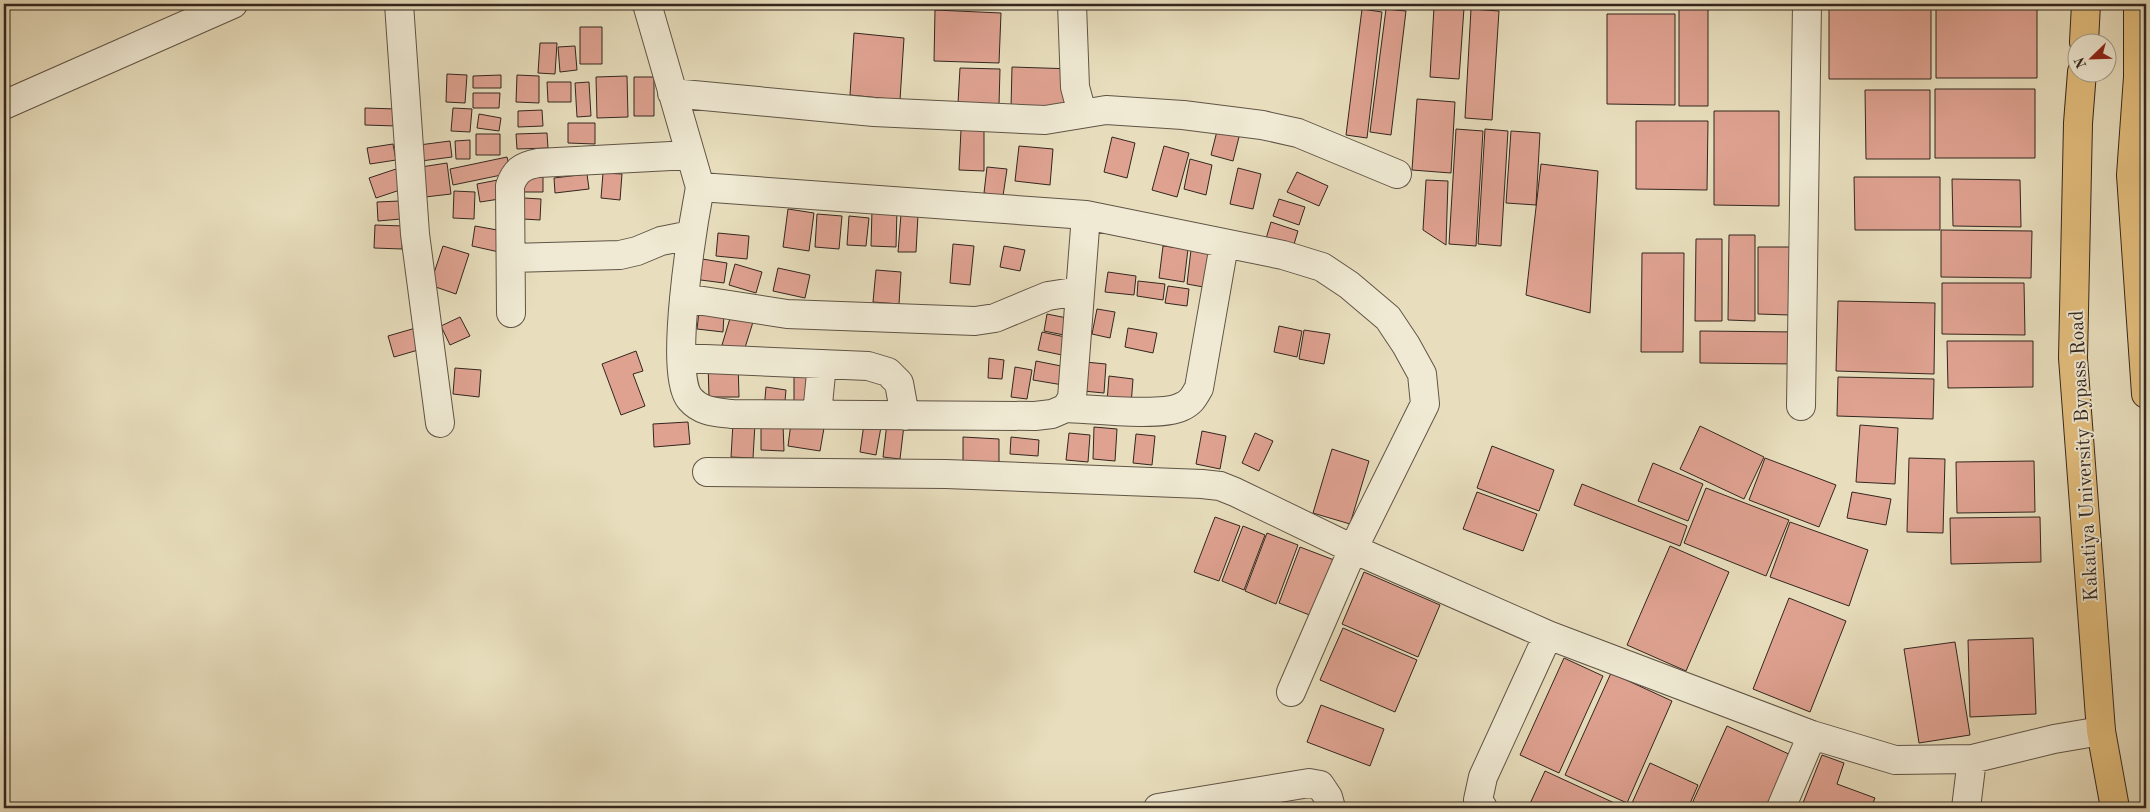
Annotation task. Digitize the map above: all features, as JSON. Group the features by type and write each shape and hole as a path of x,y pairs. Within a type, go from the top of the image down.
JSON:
{"main road":[{"path":"2085,32 2086,4"},
{"path":"2138,4 2139,176 2146,394"},
{"name":"Kakatiya University Bypass Road","path":"2081,82 2078,123 2073,358 2101,731 2115,808"}],"street":[{"path":"4,105 233,4"},
{"path":"399,4 415,234 440,423"},
{"path":"647,4 700,187 691,236 684,298 682,358 682,384 689,398 700,409 732,414 1035,416 1052,414 1066,408 1162,412 1180,408 1192,400 1199,388 1224,245"},
{"path":"1072,4 1075,87 1082,113"},
{"path":"1801,406 1806,4"},
{"path":"672,93 883,113 1045,120 1082,113 1116,110 1183,115 1262,125 1298,133 1397,174"},
{"path":"512,313 510,186 514,175 524,165 690,156"},
{"path":"700,187 1086,215 1224,245 1283,255 1322,267 1349,285 1388,318 1422,374 1425,404 1354,549 1290,692"},
{"path":"1066,408 1072,398 1086,215"},
{"path":"511,258 620,255 637,252 661,241 691,236"},
{"path":"684,298 787,314 975,321 995,318 1048,296 1080,292"},
{"path":"682,358 868,366 888,372 899,383 905,416"},
{"path":"817,414 822,364"},
{"path":"707,472 946,474 1220,486 1354,549 1548,635 1812,735 1895,760 1972,759 2054,738 2101,731"},
{"path":"1483,808 1478,800 1482,777 1548,635"},
{"path":"1781,808 1812,735"},
{"path":"1966,808 1972,759"},
{"path":"1158,808 1309,783 1320,785 1328,797 1331,808"}],"building":[{"path":"41,4 59,4 43,9"},
{"path":"92,4 106,4 94,8"},
{"path":"1679,4 1708,4 1708,106 1679,106"},
{"path":"1829,4 1931,4 1931,79 1829,79"},
{"path":"1936,6 2037,6 2037,78 1936,78"},
{"path":"1434,7 1464,8 1459,79 1430,77"},
{"path":"1362,9 1382,12 1367,138 1346,135"},
{"path":"1386,9 1406,11 1391,135 1370,132"},
{"path":"1471,9 1499,11 1492,120 1465,118"},
{"path":"935,10 1001,13 999,63 934,61"},
{"path":"1607,14 1675,14 1675,105 1607,104"},
{"path":"580,27 602,27 602,64 580,64"},
{"path":"854,33 904,38 900,100 850,95"},
{"path":"540,43 557,43 555,74 538,73"},
{"path":"575,46 577,70 560,72 558,47"},
{"path":"1012,67 1074,69 1073,110 1011,108"},
{"path":"960,68 1000,69 999,105 958,103"},
{"path":"447,74 467,75 465,103 446,102"},
{"path":"501,75 501,88 473,88 473,76"},
{"path":"517,75 539,76 539,103 516,102"},
{"path":"627,76 628,117 597,118 596,77"},
{"path":"634,77 654,77 654,116 634,116"},
{"path":"547,82 571,82 571,102 548,102"},
{"path":"589,82 591,116 577,117 575,83"},
{"path":"1935,89 2035,89 2035,158 1935,158"},
{"path":"1865,90 1930,90 1930,159 1866,159"},
{"path":"473,93 500,93 499,108 473,108"},
{"path":"1417,99 1455,102 1451,173 1412,170"},
{"path":"365,108 397,109 396,126 365,125"},
{"path":"453,108 472,109 470,132 451,131"},
{"path":"542,110 543,126 518,127 518,111"},
{"path":"1714,111 1779,111 1779,206 1714,205"},
{"path":"479,114 501,118 499,131 477,128"},
{"path":"1636,121 1708,121 1707,190 1636,189"},
{"path":"568,123 595,123 595,144 568,143"},
{"path":"1219,123 1241,129 1233,161 1211,155"},
{"path":"1456,129 1483,131 1476,246 1449,244"},
{"path":"1485,129 1508,131 1501,246 1478,244"},
{"path":"961,130 984,130 984,171 959,170"},
{"path":"1511,131 1540,133 1536,205 1506,203"},
{"path":"547,133 548,148 517,149 516,134"},
{"path":"476,134 500,134 500,155 476,155"},
{"path":"1112,137 1135,143 1127,178 1104,172"},
{"path":"470,140 470,159 456,159 455,141"},
{"path":"450,141 452,157 421,161 419,145"},
{"path":"393,144 396,160 370,164 367,148"},
{"path":"1019,146 1053,149 1050,185 1015,181"},
{"path":"1164,146 1189,153 1177,197 1152,190"},
{"path":"507,157 511,173 453,185 450,169"},
{"path":"1190,159 1212,165 1206,195 1184,189"},
{"path":"447,163 451,194 425,197 421,167"},
{"path":"1541,164 1598,171 1590,313 1526,295"},
{"path":"987,167 1007,169 1003,196 984,193"},
{"path":"1238,168 1261,174 1253,209 1230,204"},
{"path":"396,169 403,189 376,198 369,178"},
{"path":"1297,172 1328,186 1319,206 1287,192"},
{"path":"603,173 622,174 620,200 601,198"},
{"path":"587,174 589,189 555,193 554,178"},
{"path":"522,177 543,177 543,192 523,192"},
{"path":"1854,177 1940,177 1940,230 1855,230"},
{"path":"503,179 506,198 480,202 477,184"},
{"path":"1952,179 2020,180 2021,227 1953,226"},
{"path":"1426,180 1448,181 1446,245 1423,230"},
{"path":"454,191 475,192 474,219 453,218"},
{"path":"524,198 541,199 540,220 523,219"},
{"path":"1279,199 1305,207 1299,225 1273,216"},
{"path":"400,201 401,219 378,221 377,202"},
{"path":"788,209 814,213 809,251 783,247"},
{"path":"872,209 897,210 896,247 871,246"},
{"path":"817,214 842,216 839,249 815,247"},
{"path":"901,214 918,215 916,252 898,252"},
{"path":"849,216 869,218 866,246 847,245"},
{"path":"1271,222 1298,231 1292,251 1265,242"},
{"path":"375,225 403,226 402,249 374,248"},
{"path":"475,226 503,231 499,252 472,246"},
{"path":"1941,230 2032,231 2031,278 1941,277"},
{"path":"718,233 749,236 747,259 716,256"},
{"path":"1729,235 1755,235 1755,321 1728,320"},
{"path":"1696,239 1722,239 1722,321 1695,321"},
{"path":"953,244 974,246 970,285 950,283"},
{"path":"443,246 469,254 456,294 430,285"},
{"path":"1004,246 1025,250 1020,271 1000,267"},
{"path":"1163,246 1188,249 1184,282 1159,278"},
{"path":"1758,247 1790,247 1790,315 1758,314"},
{"path":"1191,250 1214,253 1209,288 1187,284"},
{"path":"1642,253 1684,253 1683,352 1641,352"},
{"path":"696,258 727,263 724,283 693,279"},
{"path":"735,264 762,272 756,293 729,285"},
{"path":"778,268 810,275 805,298 773,291"},
{"path":"876,270 901,272 899,304 873,302"},
{"path":"1108,272 1136,276 1134,295 1105,292"},
{"path":"1138,281 1165,284 1163,300 1137,296"},
{"path":"1942,283 2024,283 2025,335 1942,334"},
{"path":"1168,286 1189,289 1187,306 1165,303"},
{"path":"1838,301 1935,303 1934,374 1836,371"},
{"path":"1097,309 1115,312 1110,338 1092,334"},
{"path":"699,312 724,314 723,332 697,329"},
{"path":"1047,314 1072,319 1069,336 1044,331"},
{"path":"731,315 753,322 744,351 722,345"},
{"path":"460,317 470,336 450,345 441,326"},
{"path":"1279,326 1302,331 1297,357 1274,352"},
{"path":"419,327 425,348 394,357 388,336"},
{"path":"1128,328 1157,333 1153,353 1125,347"},
{"path":"1304,330 1330,334 1324,364 1299,359"},
{"path":"1700,331 1796,332 1796,364 1700,363"},
{"path":"1042,332 1065,337 1062,355 1038,350"},
{"path":"1947,341 2033,341 2033,387 1948,388"},
{"path":"636,351 643,371 633,374 645,406 621,415 602,364"},
{"path":"989,358 1004,360 1002,379 988,378"},
{"path":"1036,361 1066,367 1063,385 1033,380"},
{"path":"738,362 739,397 709,397 708,363"},
{"path":"1085,362 1106,364 1104,393 1083,391"},
{"path":"1015,367 1032,370 1027,399 1011,397"},
{"path":"455,368 481,370 479,397 453,394"},
{"path":"806,370 807,407 794,407 794,371"},
{"path":"1109,376 1133,379 1131,405 1107,402"},
{"path":"1838,377 1934,379 1933,419 1837,416"},
{"path":"766,387 786,390 784,412 764,410"},
{"path":"688,422 690,444 654,447 653,424"},
{"path":"733,423 755,424 753,458 731,457"},
{"path":"791,423 824,428 820,451 788,446"},
{"path":"887,423 904,425 900,459 883,457"},
{"path":"761,424 783,424 784,451 761,450"},
{"path":"864,424 881,427 876,455 860,452"},
{"path":"1860,425 1898,428 1895,484 1856,482"},
{"path":"1700,426 1764,457 1744,499 1680,469"},
{"path":"1094,427 1117,429 1115,461 1093,459"},
{"path":"1202,431 1226,436 1220,469 1196,464"},
{"path":"1069,433 1090,435 1088,462 1066,460"},
{"path":"1255,433 1273,441 1259,471 1242,463"},
{"path":"1136,434 1155,436 1152,465 1133,463"},
{"path":"963,437 999,439 999,462 963,462"},
{"path":"1011,437 1039,440 1038,456 1010,454"},
{"path":"1492,446 1554,470 1539,511 1477,488"},
{"path":"1332,449 1369,461 1350,524 1313,513"},
{"path":"1765,458 1836,485 1819,527 1749,500"},
{"path":"1909,458 1945,459 1943,533 1907,532"},
{"path":"2034,461 2035,512 1957,513 1956,462"},
{"path":"1653,463 1703,484 1688,521 1638,501"},
{"path":"1582,484 1687,526 1680,546 1574,505"},
{"path":"1706,488 1789,520 1766,576 1684,543"},
{"path":"1477,492 1537,514 1523,551 1463,529"},
{"path":"1852,492 1891,499 1886,525 1847,518"},
{"path":"1215,517 1240,526 1219,581 1194,572"},
{"path":"2040,517 2041,562 1951,564 1950,518"},
{"path":"1790,522 1868,550 1849,606 1770,577"},
{"path":"1243,526 1265,535 1244,590 1222,581"},
{"path":"1267,533 1298,545 1276,604 1245,591"},
{"path":"1670,546 1729,572 1686,671 1627,645"},
{"path":"1300,547 1334,560 1312,616 1279,603"},
{"path":"1364,572 1440,605 1418,657 1342,624"},
{"path":"1789,598 1846,621 1810,712 1753,689"},
{"path":"1343,628 1417,660 1395,712 1320,680"},
{"path":"2033,638 2036,714 1970,717 1968,640"},
{"path":"1955,642 1970,735 1919,743 1904,649"},
{"path":"1564,658 1603,676 1559,773 1520,755"},
{"path":"1611,673 1672,701 1627,803 1565,775"},
{"path":"1321,705 1384,729 1370,766 1307,742"},
{"path":"1727,726 1791,755 1767,808 1690,808"},
{"path":"1822,755 1844,763 1837,784 1875,798 1871,808 1801,808"},
{"path":"1650,763 1698,785 1688,808 1644,808 1632,803"},
{"path":"1545,771 1623,807 1528,808"}]}
